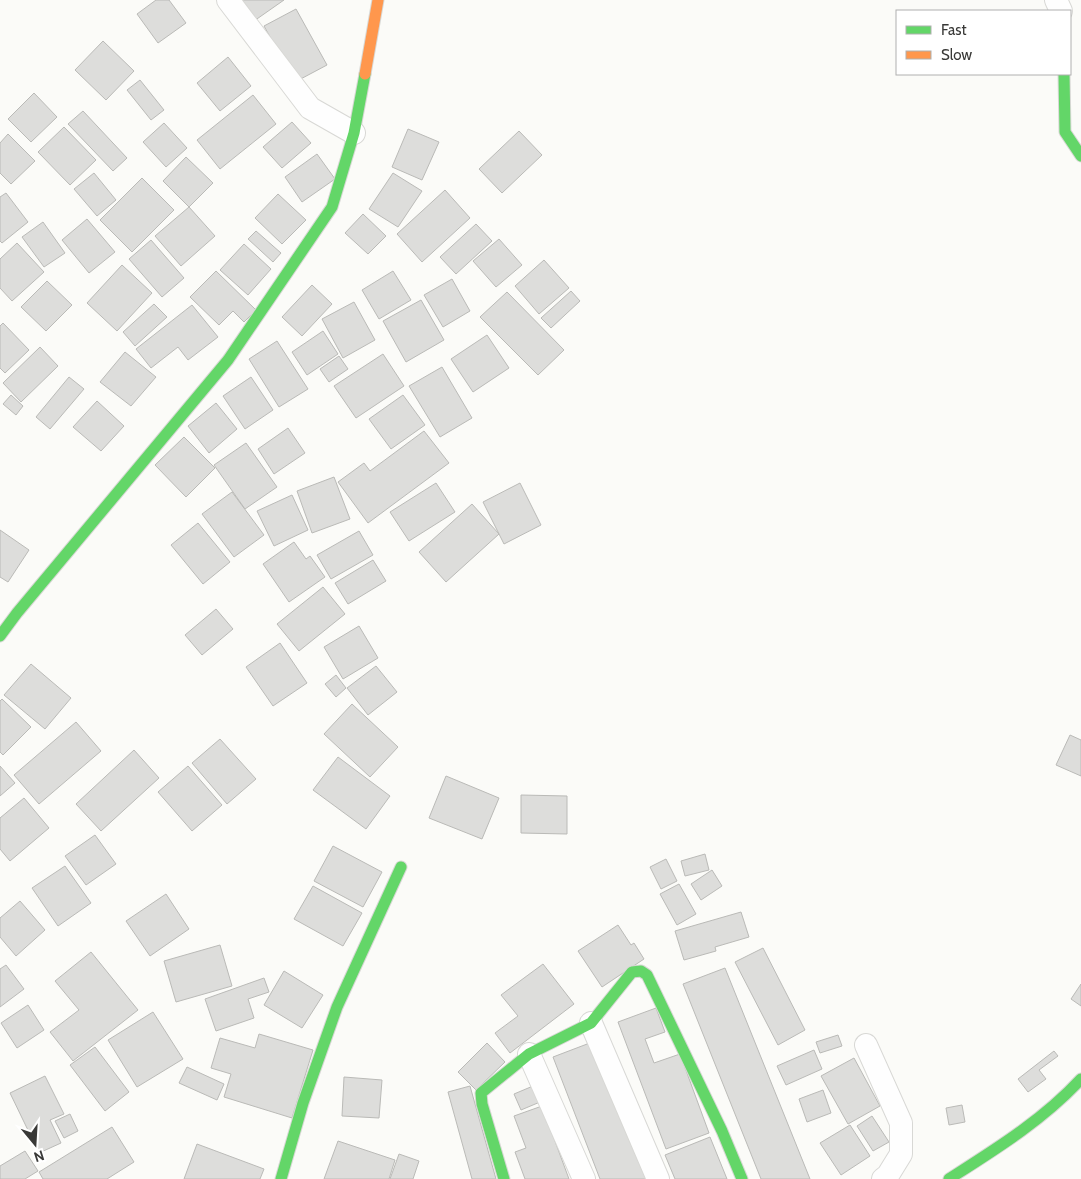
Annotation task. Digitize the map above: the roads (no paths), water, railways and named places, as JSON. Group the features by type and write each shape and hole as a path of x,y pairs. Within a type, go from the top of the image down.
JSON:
{"street":[{"path":"228,0 310,108 354,133"},
{"path":"0,636 228,360 332,207 354,133 378,0"},
{"path":"1064,75 1065,132 1081,156"},
{"path":"281,1179 302,1103 337,1007 401,867"},
{"path":"504,1179 482,1104 481,1093 529,1054 591,1023 632,972 641,971 647,975 722,1131 742,1179"},
{"path":"591,1023 658,1179"},
{"path":"866,1045 901,1123 901,1154 888,1175 883,1179"},
{"path":"529,1054 584,1179"},
{"path":"949,1179 1032,1124 1081,1079"}]}
